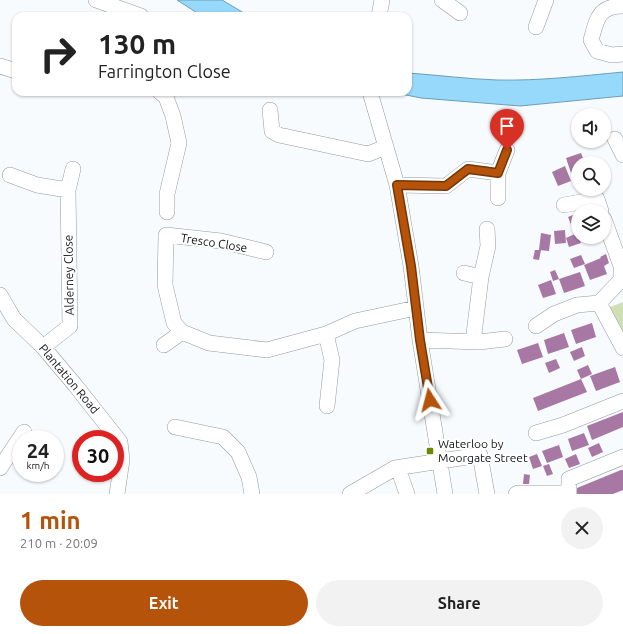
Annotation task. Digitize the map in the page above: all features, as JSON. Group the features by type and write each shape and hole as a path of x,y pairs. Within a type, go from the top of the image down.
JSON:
{"street":[{"path":"96,0 130,12"},
{"path":"380,12 382,0"},
{"path":"442,0 460,13"},
{"path":"536,27 546,0"},
{"path":"623,6 611,6 598,18 591,40 597,52 612,55 623,54"},
{"path":"0,66 12,70"},
{"path":"165,96 173,116 179,143 167,194 166,224"},
{"path":"371,96 397,185 411,266 420,340 445,494"},
{"path":"270,110 272,131 279,135 368,154 386,147"},
{"path":"615,139 623,155"},
{"path":"498,198 498,173 507,150"},
{"name":"Alderney Close","path":"43,347 70,326 68,190 73,169"},
{"path":"397,185 446,186 468,169 498,173"},
{"path":"10,175 37,185 68,190"},
{"path":"564,205 597,199 599,204"},
{"name":"Tresco Close","path":"182,332 174,323 164,285 166,224 221,241 266,252"},
{"path":"473,342 481,277 488,246 487,229"},
{"path":"536,326 554,314 577,305 599,303 621,280 621,266 611,238"},
{"path":"464,273 481,277"},
{"name":"Plantation Road","path":"0,295 14,319 43,347 120,442 122,460 116,494"},
{"path":"599,303 623,348"},
{"path":"164,345 182,332 209,343 267,350 326,334 355,321 416,308"},
{"path":"326,334 332,360 327,406"},
{"path":"420,340 473,342 506,339"},
{"path":"536,433 563,425 623,401"},
{"path":"175,427 223,437 238,452 248,477 252,494"},
{"path":"0,468 12,450"},
{"path":"350,494 397,468 480,455 487,494"},
{"path":"516,494 570,493 569,478 623,457"},
{"path":"397,468 407,494"}],"green space":[{"path":"623,302 623,338 610,307"}],"water":[{"path":"177,0 222,0 242,12 196,12"},
{"path":"623,72 623,96 520,106 411,96 412,73 497,80 560,78"}],"building":[{"path":"581,153 582,156 572,156"},
{"path":"571,156 571,173 566,158"},
{"path":"565,166 571,181 558,186 552,172"},
{"path":"571,216 571,224 568,217"},
{"path":"565,230 566,243 555,244 554,231"},
{"path":"541,233 551,235 549,251 539,250"},
{"path":"571,236 571,244 578,244 569,247 566,238"},
{"path":"535,250 541,250 539,260 533,259"},
{"path":"606,254 609,263 604,266 607,274 590,280 584,265 601,258 600,257"},
{"path":"581,255 585,264 574,268 570,259"},
{"path":"555,270 559,279 553,281 550,272"},
{"path":"580,272 585,286 564,293 559,279"},
{"path":"551,280 556,294 543,298 538,285"},
{"path":"592,323 596,337 576,344 571,330"},
{"path":"564,333 569,347 548,354 544,340"},
{"path":"538,343 543,357 522,364 517,350"},
{"path":"582,347 585,356 574,361 570,352"},
{"path":"556,359 560,368 549,373 545,363"},
{"path":"588,365 592,374 581,379 577,370"},
{"path":"615,367 620,382 596,391 590,376"},
{"path":"581,379 587,392 538,411 533,398"},
{"path":"623,412 623,427 592,440 587,426"},
{"path":"584,433 589,445 572,451 568,439"},
{"path":"599,443 603,452 592,457 588,448"},
{"path":"559,445 563,457 547,463 542,451"},
{"path":"537,454 542,466 533,469 529,457"},
{"path":"576,454 580,464 569,468 565,459"},
{"path":"549,464 553,474 547,476 543,466"},
{"path":"623,470 623,490 613,494 577,494 577,488"},
{"path":"524,474 530,475 529,484 523,484"}],"place":[{"name":"Waterloo by Moorgate Street","path":"430,451"}],"route":[{"path":"430,400 420,340 411,266 397,185 446,186 468,169 498,173 507,150"}]}
